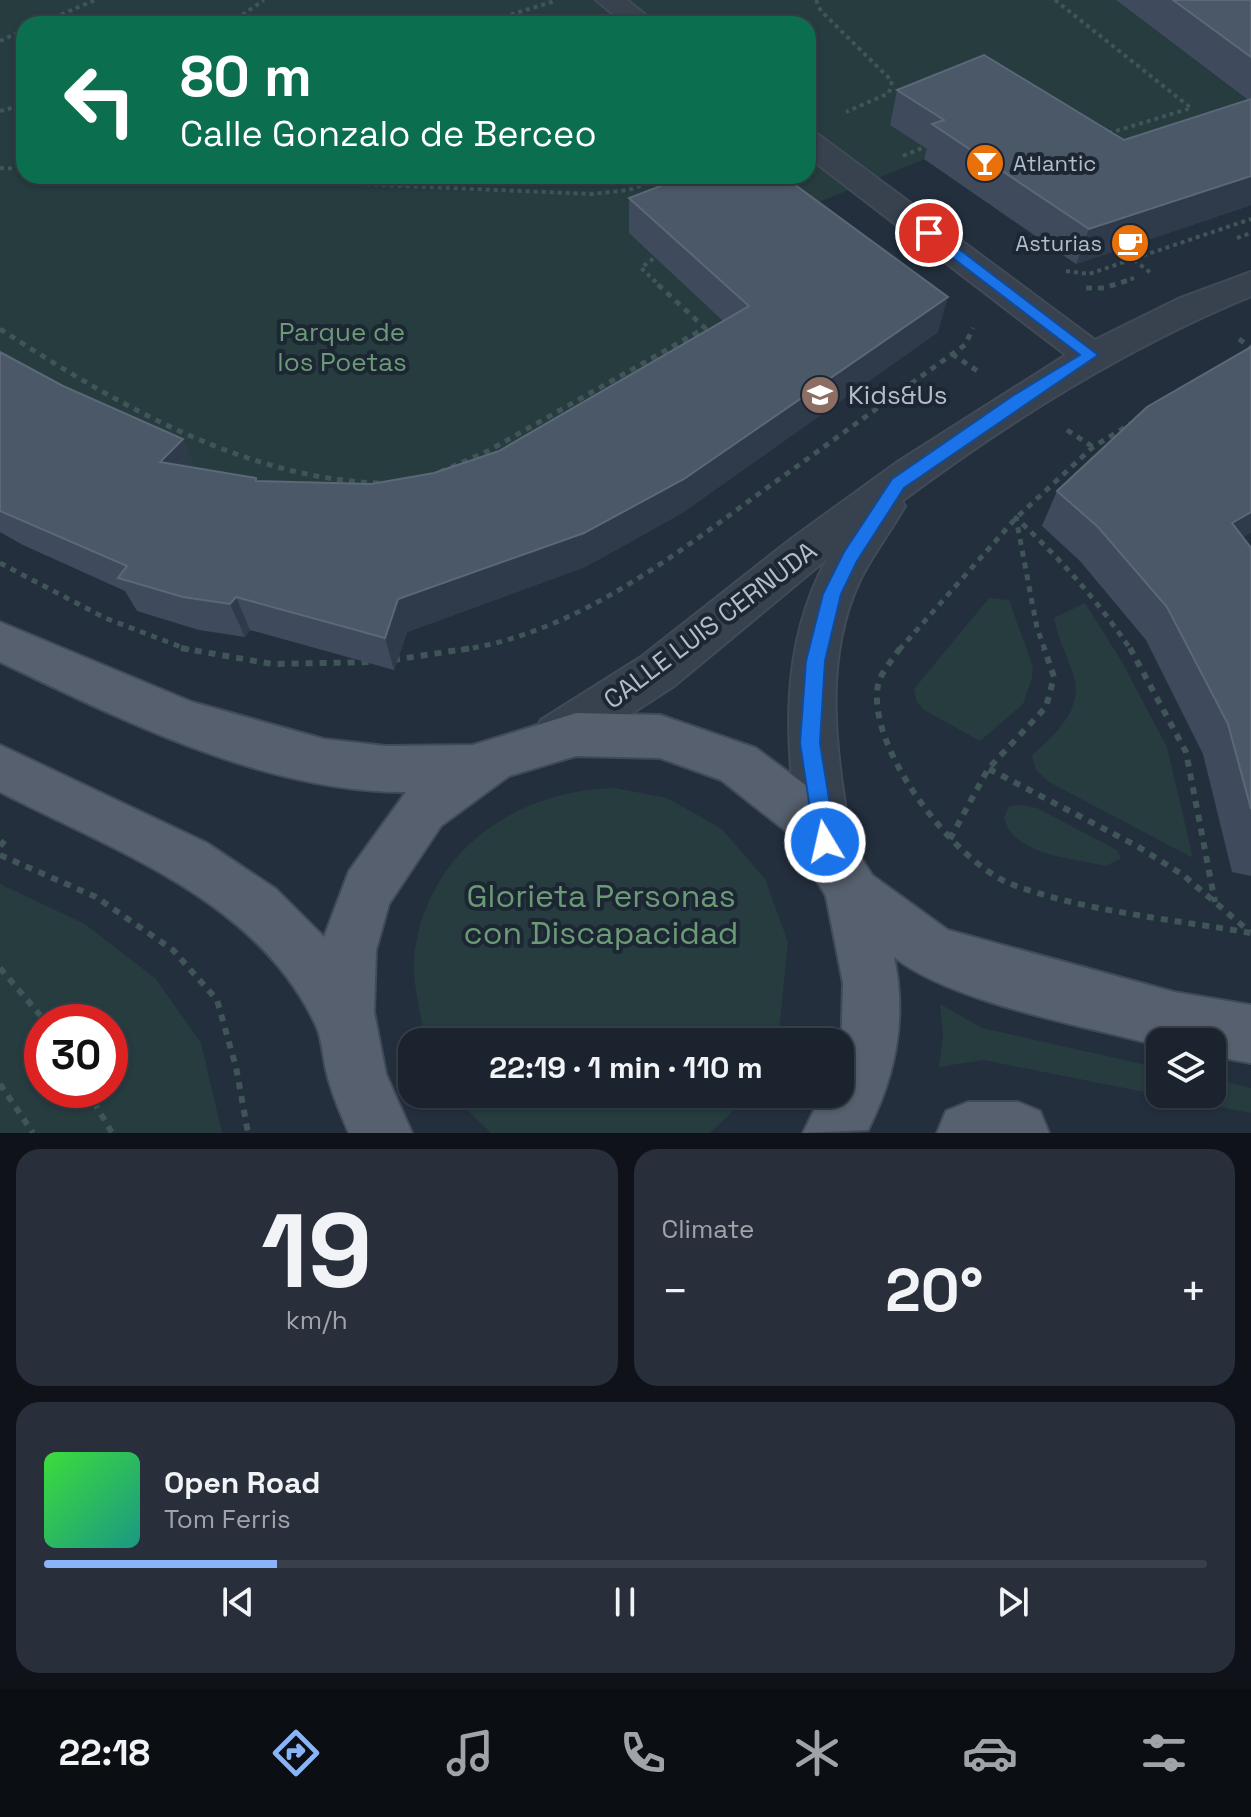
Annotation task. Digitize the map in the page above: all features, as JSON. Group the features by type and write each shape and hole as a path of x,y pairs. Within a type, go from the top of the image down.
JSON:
{"main road":[{"path":"0,641 124,697 220,734 300,756 374,768 476,767"},
{"path":"381,1133 360,1093 343,1017 346,965 356,914 377,869 404,829 438,794 476,767 515,748 558,735 607,730 656,734 705,748 750,770 791,802 825,842 852,892 870,952 872,1017 859,1082 834,1133"},
{"path":"0,767 142,834 229,883 290,938 343,1017"},
{"path":"852,892 929,950 970,967 1174,1021 1251,1034"},
{"path":"968,1133 1018,1133"}],"street":[{"path":"609,0 632,16"},
{"path":"816,149 1090,355"},
{"name":"CALLE LUIS CERNUDA","path":"558,735 637,686 808,550 1020,399 1090,355 1251,283"},
{"name":"CALLE LUIS CERNUDA","path":"825,842 810,743 815,661 832,594 850,557 898,484"}],"path":[{"path":"58,16 95,0"},
{"path":"241,16 264,0"},
{"path":"816,0 821,11 892,81 889,93 840,115"},
{"path":"1055,0 1191,108 1096,137"},
{"path":"506,16 555,1"},
{"path":"910,164 900,157 940,140"},
{"path":"339,184 592,194 628,190 646,184"},
{"path":"1058,265 1071,274 1089,274 1251,219"},
{"path":"1236,238 1251,233"},
{"path":"438,473 488,451 705,328 641,268 671,250"},
{"path":"1075,286 1104,288 1164,266"},
{"path":"0,563 167,644 208,655 284,666 329,666 469,649 542,629 624,587 701,536 965,345 974,322"},
{"path":"0,329 114,395 184,430 272,467 324,481 391,481"},
{"path":"1142,417 1093,447 1016,518 906,639 878,684 883,737 905,781 950,839 1009,883 1100,907 1251,933"},
{"path":"950,839 988,769 1046,707 1054,677 1037,628 1016,518"},
{"path":"1016,518 1062,560 1096,598 1138,660 1186,752 1215,902"},
{"path":"988,769 1137,846 1183,875 1251,933"},
{"path":"0,855 96,897 173,950 217,1000 236,1067 248,1133"},
{"path":"0,968 31,1004"},
{"path":"0,1084 10,1094 33,1133"},
{"path":"97,1108 112,1133"}],"green space":[{"name":"Parque de los Poetas","path":"0,0 1116,0 1251,103 1251,129 925,159 664,265 748,318 504,486 299,517 0,376"},
{"path":"989,598 1009,600 1033,667 1023,704 980,741 924,710 917,702 914,689"},
{"path":"1085,603 1122,662 1167,747 1193,858 1049,782 1036,770 1032,755 1065,721 1075,700 1074,677 1054,618"},
{"name":"Glorieta Personas con Discapacidad","path":"615,788 667,798 722,829 765,879 788,942 779,1028 423,1028 414,957 422,919 437,886 457,857 482,834 511,814 544,800 578,791"},
{"path":"1009,806 1037,808 1117,850 1121,858 1106,866 1032,848 1010,831 1004,818"},
{"path":"0,884 85,924 156,979 201,1043 222,1133 0,1133"},
{"path":"940,1004 982,1028 1146,1065 1146,1092 983,1060 939,1067 943,1035"},
{"path":"1226,1082 1251,1088 1251,1113 1226,1108"},
{"path":"465,1108 736,1108 710,1133 491,1133"}],"building":[{"path":"1173,0 1251,0 1251,57"},
{"path":"984,55 1124,140 1251,99 1251,176 1089,229 932,124 944,120 897,90"},
{"path":"665,184 794,184 948,297 684,479 584,533 398,599 385,638 236,597 230,604 183,597 118,578 127,566 0,511 0,352 63,386 183,439 160,462 256,478 256,481 371,484 434,473 499,451 749,306 629,198"},
{"path":"1251,347 1251,512 1232,523 1251,548 1251,809 1228,724 1167,607 1098,527 1057,491 1147,407"}],"place":[{"name":"Atlantic","path":"985,163"},
{"name":"Asturias","path":"1130,243"},
{"name":"Kids&Us","path":"820,395"}],"route":[{"path":"825,842 810,743 815,661 832,594 850,557 898,484 1020,399 1090,355 929,233"}]}
